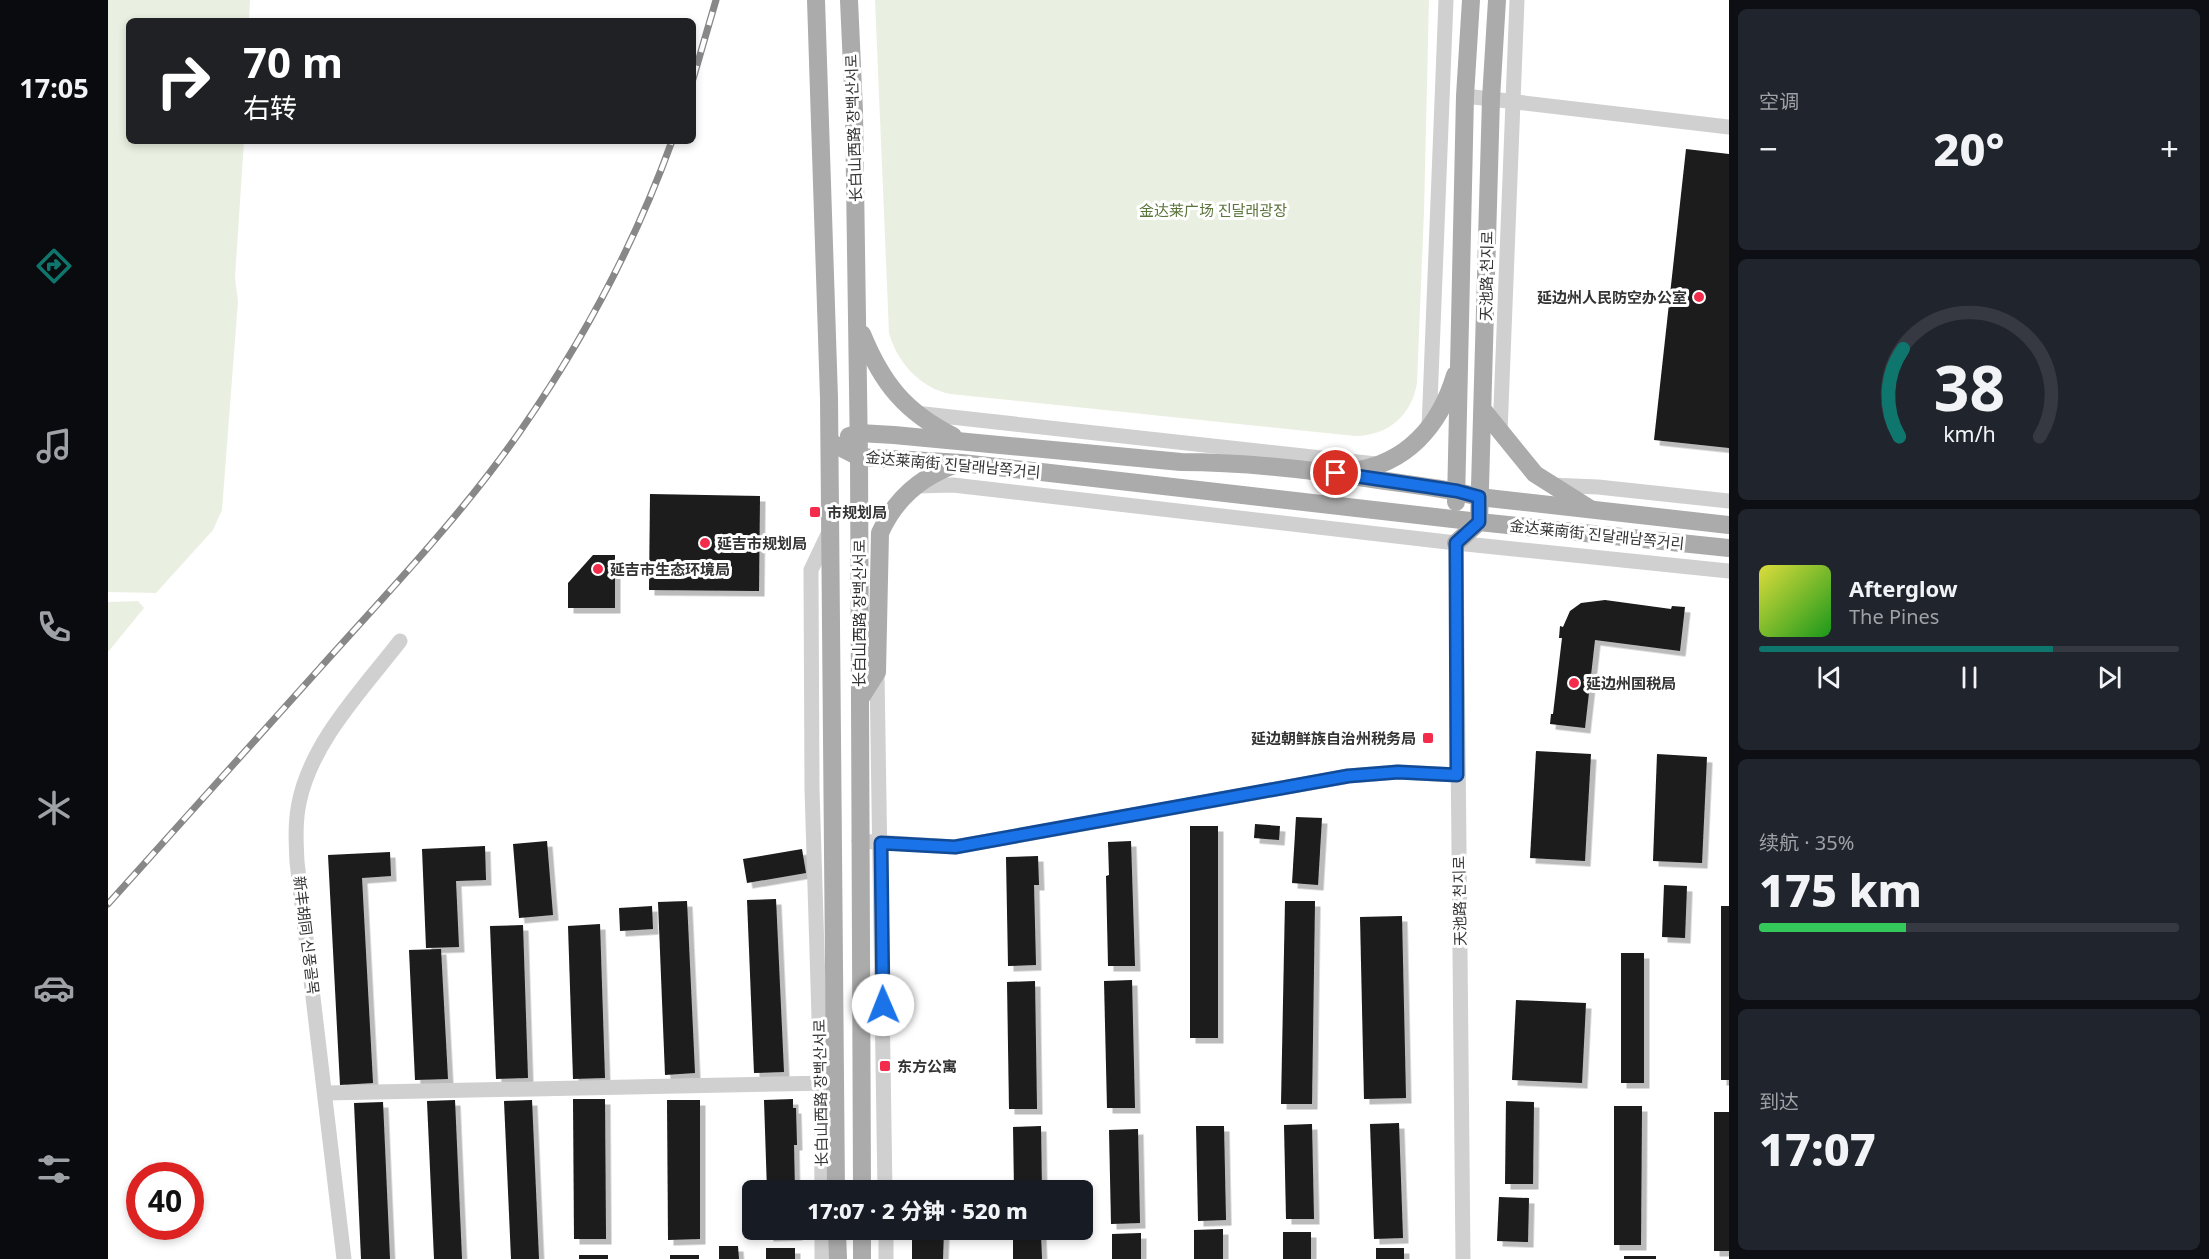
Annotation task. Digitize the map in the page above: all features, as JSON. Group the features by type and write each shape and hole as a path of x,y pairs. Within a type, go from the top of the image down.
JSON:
{"main road":[{"name":"长白山西路 장백산서로","path":"816,0 830,442 828,1083 835,1180"},
{"name":"长白山西路 장백산서로","path":"849,0 854,111 858,323 862,1180"},
{"name":"天池路 천지로","path":"1456,543 1465,96 1471,0"},
{"name":"天池路 천지로","path":"1479,522 1491,99 1497,0"},
{"path":"827,323 858,323 872,359 898,397 935,427 962,440"},
{"path":"1336,473 1373,468 1416,443 1429,428 1450,392 1461,354"},
{"path":"1483,410 1535,474 1596,512"},
{"name":"金达莱南街 진달래남쪽거리","path":"830,442 859,433 962,440 1181,462 1217,462 1336,473 1457,491 1479,497 1596,512 1729,525"},
{"name":"金达莱南街 진달래남쪽거리","path":"830,442 859,457 962,463 1729,548"},
{"path":"859,701 877,672 880,533 888,515 900,500 917,486 947,468 962,463"},
{"path":"1456,543 1479,522"},
{"path":"837,1240 838,1259"},
{"path":"862,1240 862,1259"}],"street":[{"path":"1429,428 1446,0"},
{"name":"天池路 천지로","path":"1500,433 1518,0"},
{"path":"1465,96 1729,127"},
{"path":"915,412 1379,464"},
{"name":"金达莱南街 진달래남쪽거리","path":"917,486 953,485 1456,543 1729,571"},
{"path":"1550,485 1598,487 1729,501"},
{"name":"天池路 천지로","path":"1456,543 1463,1259"},
{"name":"新丰胡同 신풍골목","path":"344,1259 295,829 298,803 315,754 400,641"},
{"name":"长白山西路 장백산서로","path":"877,672 885,1180"},
{"path":"859,842 955,847 1348,776 1398,772 1457,775"},
{"path":"325,1093 828,1083"},
{"name":"长白山西路 장백산서로","path":"823,1180 828,1083"},
{"path":"822,1240 822,1259"},
{"path":"886,1240 886,1259"}],"green space":[{"path":"108,0 250,0 249,18 126,18 126,144 244,144 235,278 238,301 222,510 213,530 156,593 108,592"},
{"name":"金达莱广场 진달래광장","path":"875,0 1429,0 1417,383 1410,405 1404,414 1388,428 1367,435 1355,436 950,394 939,391 920,380 898,354 889,333"},
{"path":"138,601 144,608 108,652 108,602"}],"building":[{"name":"延边州人民防空办公室","path":"1686,149 1729,154 1729,448 1654,440"},
{"name":"延吉市规划局","path":"650,494 760,496 759,591 649,590"},
{"name":"延吉市生态环境局","path":"593,555 615,555 615,608 568,608 568,583"},
{"name":"延边州国税局","path":"1605,600 1671,609 1672,606 1685,607 1680,651 1595,640 1585,728 1550,724 1562,638 1559,638 1560,626 1563,627 1570,611 1581,603"},
{"path":"1536,751 1591,754 1585,861 1530,858"},
{"path":"1657,754 1707,757 1702,863 1653,861"},
{"path":"1296,817 1322,818 1318,885 1292,883"},
{"path":"1255,824 1280,826 1279,840 1254,838"},
{"path":"1190,826 1218,826 1218,1038 1190,1038"},
{"path":"547,841 553,915 519,918 513,844"},
{"path":"1131,841 1135,966 1108,966 1106,876 1109,875 1108,842"},
{"path":"485,846 486,880 456,881 459,947 426,948 422,849"},
{"path":"802,849 806,873 747,883 743,859"},
{"path":"390,852 391,876 362,878 373,1083 340,1085 328,855"},
{"path":"1038,856 1039,885 1034,885 1036,965 1008,966 1006,857"},
{"path":"1664,885 1687,886 1685,938 1662,937"},
{"path":"776,899 784,1072 754,1073 747,900"},
{"path":"687,901 695,1073 665,1075 658,902"},
{"path":"1285,901 1315,901 1312,1104 1281,1104"},
{"path":"652,906 653,929 620,931 619,908"},
{"path":"1721,906 1729,906 1729,1080 1721,1080"},
{"path":"1402,916 1406,1098 1364,1099 1360,917"},
{"path":"600,924 605,1078 573,1079 568,926"},
{"path":"523,925 528,1078 496,1079 490,926"},
{"path":"441,949 448,1079 415,1080 409,950"},
{"path":"1621,953 1644,953 1644,1083 1621,1083"},
{"path":"1132,980 1135,1108 1107,1108 1104,981"},
{"path":"1035,981 1037,1109 1009,1109 1007,982"},
{"path":"1516,1000 1586,1003 1582,1083 1512,1080"},
{"path":"573,1099 605,1099 606,1239 574,1239"},
{"path":"793,1099 793,1108 796,1108 797,1145 794,1145 795,1180 767,1180 764,1100"},
{"path":"455,1100 462,1259 434,1259 427,1101"},
{"path":"532,1100 539,1259 511,1259 504,1101"},
{"path":"667,1100 700,1100 700,1239 668,1240"},
{"path":"1506,1101 1534,1102 1533,1184 1505,1184"},
{"path":"383,1102 390,1259 361,1259 354,1103"},
{"path":"1614,1106 1642,1106 1641,1245 1614,1245"},
{"path":"1714,1112 1729,1112 1729,1251 1714,1251"},
{"path":"1399,1123 1403,1238 1374,1239 1370,1124"},
{"path":"1312,1124 1314,1219 1286,1219 1284,1125"},
{"path":"1041,1126 1042,1180 1014,1180 1013,1127"},
{"path":"1196,1126 1224,1126 1226,1220 1198,1221"},
{"path":"1138,1129 1140,1223 1111,1224 1109,1130"},
{"path":"1499,1197 1529,1198 1528,1242 1497,1241"},
{"path":"1223,1229 1223,1259 1194,1259 1194,1230"},
{"path":"1283,1232 1311,1232 1311,1259 1283,1259"},
{"path":"1141,1233 1141,1259 1112,1259 1112,1234"},
{"path":"912,1240 944,1240 943,1259 912,1259"},
{"path":"1013,1240 1041,1240 1042,1259 1013,1259"},
{"path":"719,1246 738,1246 739,1259 719,1259"},
{"path":"766,1248 795,1248 795,1259 766,1259"},
{"path":"1376,1248 1404,1248 1404,1259 1376,1259"},
{"path":"579,1255 608,1255 608,1259 579,1259"},
{"path":"670,1255 699,1255 699,1259 670,1259"},
{"path":"1624,1256 1656,1256 1656,1259 1624,1259"}],"railway":[{"path":"696,69 716,0"},
{"path":"108,904 424,552 521,430 566,362 606,290 642,217 671,144"}],"place":[{"name":"延边州人民防空办公室","path":"1699,297"},
{"name":"市规划局","path":"815,512"},
{"name":"延吉市规划局","path":"705,543"},
{"name":"延吉市生态环境局","path":"598,569"},
{"name":"延边州国税局","path":"1574,683"},
{"name":"延边朝鲜族自治州税务局","path":"1428,738"},
{"name":"东方公寓","path":"885,1066"}],"route":[{"path":"883,1005 881,843 955,847 1348,776 1398,772 1457,775 1456,543 1479,522 1479,497 1457,491 1336,473"}]}
